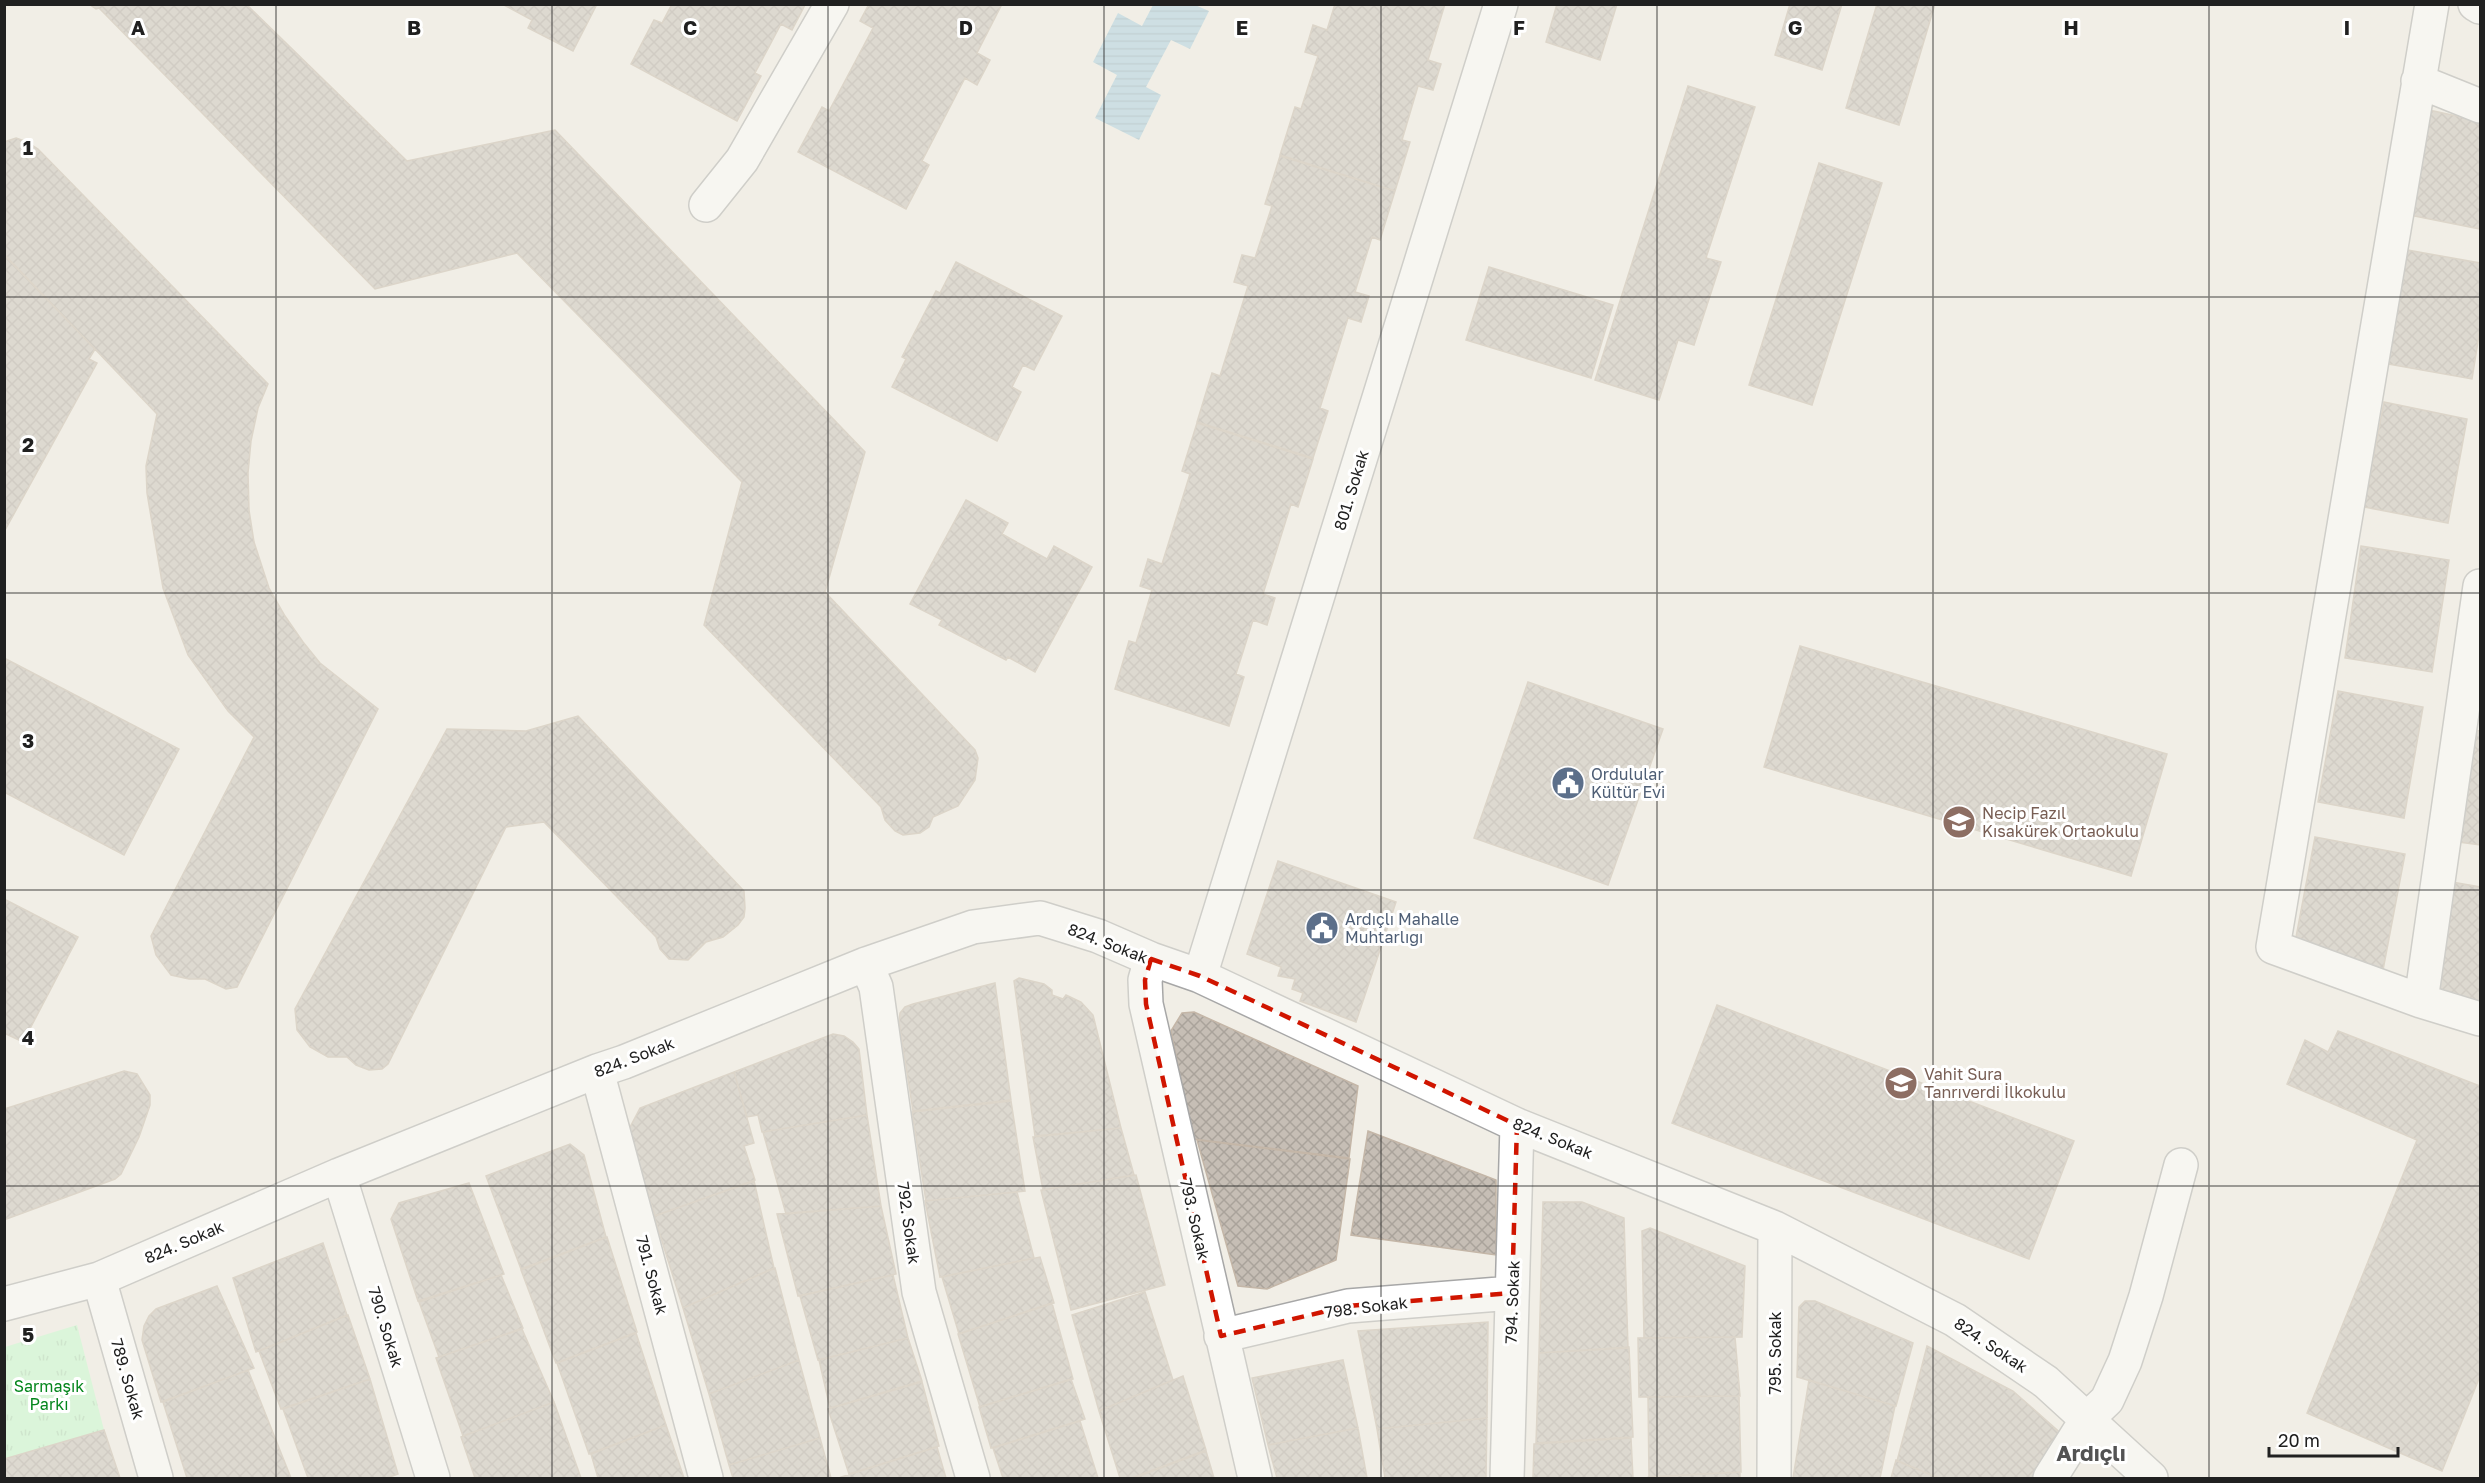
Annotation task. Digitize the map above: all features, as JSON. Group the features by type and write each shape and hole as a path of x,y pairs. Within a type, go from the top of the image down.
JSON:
{"street":[{"path":"706,205 742,160 832,4"},
{"name":"801. Sokak","path":"1200,976 1501,4"},
{"path":"2432,4 2273,947 2421,1001 2481,1019"},
{"path":"2475,4 2481,7"},
{"path":"2418,81 2481,106"},
{"path":"2421,1001 2481,586"},
{"name":"824. Sokak","path":"4,1304 99,1279 339,1175 866,964 973,927 1040,918 1098,936 1151,959 1200,976 1517,1125 1775,1228 1955,1320 2046,1382 2151,1479"},
{"name":"793. Sokak","path":"1151,959 1145,980 1146,1004 1255,1479"},
{"name":"792. Sokak","path":"866,964 876,987 919,1292 973,1479"},
{"name":"791. Sokak","path":"597,1071 706,1479"},
{"name":"794. Sokak","path":"1508,1479 1517,1125"},
{"path":"2050,1479 2087,1419 2107,1400 2125,1361 2146,1296 2181,1166"},
{"name":"790. Sokak","path":"339,1175 433,1479"},
{"name":"795. Sokak","path":"1774,1479 1775,1228"},
{"name":"789. Sokak","path":"99,1279 156,1479"},
{"name":"798. Sokak","path":"1221,1336 1348,1306 1512,1293"}],"highlighted area":[{"path":"1151,959 1200,976 1517,1125 1512,1293 1348,1306 1221,1336 1146,1004 1145,980"}],"green space":[{"name":"Sarmaşık Parkı","path":"77,1325 104,1430 5,1459 5,1347"}],"water":[{"path":"1153,5 1195,5 1209,11 1190,49 1171,40 1146,87 1161,95 1139,140 1095,118 1117,75 1093,62 1118,13 1142,26"}],"building":[{"path":"89,4 246,4 407,161 555,130 865,452 825,592 975,750 978,758 975,780 958,806 933,817 929,827 920,833 903,835 895,831 885,820 881,807 704,625 742,482 517,253 375,289 99,8 96,9"},
{"path":"502,4 597,4 573,51 528,28 532,20"},
{"path":"672,4 805,5 792,30 781,24 755,73 761,76 737,121 631,64 654,20 662,23"},
{"path":"869,4 1002,4 977,53 990,60 977,85 965,78 922,161 929,165 906,209 798,152 822,107 829,111 873,28 860,21"},
{"path":"1335,4 1445,4 1428,60 1441,64 1433,90 1418,86 1402,140 1410,142 1395,191 1280,155 1295,107 1301,109 1318,56 1305,52 1313,25 1327,30"},
{"path":"1557,4 1617,4 1600,60 1546,42"},
{"path":"1790,4 1842,4 1822,70 1775,55"},
{"path":"1877,4 1935,4 1899,125 1846,108"},
{"path":"1688,86 1755,107 1706,258 1721,262 1694,345 1678,340 1659,400 1595,380"},
{"path":"2429,110 2480,121 2480,229 2409,215"},
{"path":"16,138 38,149 268,384 258,408 251,441 248,473 249,510 254,542 269,588 285,616 320,663 378,709 237,987 226,989 205,979 189,979 171,975 156,955 151,936 254,737 228,711 188,655 163,588 147,493 146,466 157,414 4,254 4,142"},
{"path":"1280,156 1395,191 1380,240 1372,237 1355,292 1369,296 1361,322 1348,318 1320,408 1328,411 1313,458 1197,422 1212,373 1220,376 1248,286 1234,282 1242,255 1255,258 1272,206 1265,204"},
{"path":"1819,163 1882,183 1812,405 1749,385"},
{"path":"2402,249 2480,263 2480,329 2472,379 2382,363"},
{"path":"4,255 95,349 89,359 97,363 4,532"},
{"path":"956,262 1062,316 1034,370 1023,365 1012,387 1021,392 997,441 892,387 906,359 902,357 936,291 940,293"},
{"path":"1489,267 1613,305 1591,378 1466,340"},
{"path":"2384,402 2467,419 2448,523 2364,507"},
{"path":"1197,423 1313,459 1298,507 1291,504 1263,594 1275,598 1267,625 1253,620 1236,674 1244,677 1229,726 1115,689 1129,641 1136,643 1152,590 1140,586 1148,559 1162,564 1190,474 1182,471"},
{"path":"966,500 1008,523 1002,534 1047,559 1054,546 1092,567 1035,672 1008,657 1006,660 939,625 942,620 910,604"},
{"path":"2361,546 2449,560 2432,672 2345,658"},
{"path":"1800,646 2167,754 2131,876 1764,767"},
{"path":"4,658 179,749 124,855 4,792"},
{"name":"Ordulular Kültür Evi","path":"1528,682 1663,729 1608,885 1474,838"},
{"path":"2338,691 2423,707 2404,818 2318,802"},
{"path":"578,716 744,891 744,917 738,925 723,937 706,942 688,960 669,959 660,949 656,937 544,822 506,827 388,1064 382,1069 369,1070 356,1065 347,1057 328,1057 310,1047 297,1030 295,1009 447,729 526,731"},
{"path":"2475,730 2480,731 2480,845 2459,842"},
{"path":"2315,837 2405,854 2383,970 2293,953"},
{"name":"Ardıçlı Mahalle Muhtarlığı","path":"1278,861 1396,902 1356,1022 1300,1001 1303,993 1292,989 1295,979 1278,976 1281,967 1247,954"},
{"path":"2452,882 2480,887 2480,1006 2431,997"},
{"path":"4,899 78,937 23,1042 4,1033"},
{"path":"1019,978 1044,984 1052,990 1052,995 1063,999 1066,995 1081,1002 1093,1015 1121,1128 1035,1136 1014,981"},
{"path":"995,983 1011,1100 913,1111 899,1022 900,1013 905,1007 913,1004"},
{"path":"1717,1005 2074,1141 2029,1259 1672,1123"},
{"path":"1194,1012 1358,1086 1349,1158 1193,1139 1171,1031 1182,1013"},
{"path":"2338,1031 2480,1086 2480,1376 2442,1471 2307,1413 2417,1140 2287,1084 2305,1040 2328,1052"},
{"path":"833,1034 844,1036 859,1049 867,1115 762,1132 758,1115 747,1117 734,1072"},
{"path":"124,1071 137,1074 150,1095 150,1105 139,1137 121,1174 115,1179 4,1220 4,1109"},
{"path":"734,1072 754,1143 744,1146 755,1180 655,1216 628,1131 640,1108"},
{"path":"1011,1101 1025,1191 926,1201 912,1112"},
{"path":"867,1115 881,1206 786,1214 763,1132"},
{"path":"1121,1128 1134,1175 1043,1190 1033,1137"},
{"path":"1368,1131 1496,1180 1496,1255 1351,1235"},
{"path":"1197,1140 1350,1159 1336,1260 1267,1289 1238,1286"},
{"path":"570,1144 584,1155 606,1237 521,1269 486,1176"},
{"path":"1136,1175 1165,1285 1071,1310 1041,1190"},
{"path":"754,1181 774,1268 683,1308 654,1216"},
{"path":"469,1183 504,1274 418,1301 391,1219 399,1203"},
{"path":"1017,1192 1034,1258 940,1277 925,1201"},
{"path":"1543,1202 1582,1202 1624,1218 1628,1348 1539,1353"},
{"path":"881,1206 896,1274 798,1296 777,1214"},
{"path":"1650,1228 1745,1266 1742,1337 1644,1338 1642,1231"},
{"path":"607,1237 637,1332 556,1363 521,1270"},
{"path":"323,1243 347,1315 256,1352 233,1278"},
{"path":"1040,1257 1054,1303 959,1334 942,1277"},
{"path":"775,1268 799,1360 709,1394 683,1308"},
{"path":"501,1275 523,1328 439,1357 419,1302"},
{"path":"893,1275 908,1338 818,1360 800,1296"},
{"path":"217,1286 254,1368 161,1402 142,1340 144,1326 156,1309"},
{"path":"1145,1292 1173,1380 1099,1411 1072,1315"},
{"path":"1805,1301 1815,1301 1913,1343 1896,1406 1797,1377 1799,1307"},
{"path":"1052,1303 1073,1379 980,1407 958,1334"},
{"path":"348,1315 370,1379 281,1409 259,1351"},
{"path":"1488,1322 1487,1418 1377,1429 1358,1331"},
{"path":"522,1329 554,1402 463,1436 436,1358"},
{"path":"636,1333 666,1425 589,1454 557,1363"},
{"path":"1735,1337 1740,1396 1639,1397 1638,1338"},
{"path":"908,1338 922,1381 830,1408 819,1360"},
{"path":"1927,1346 2013,1391 2065,1437 2039,1478 1939,1478 1897,1461"},
{"path":"1629,1347 1633,1437 1536,1443 1539,1353"},
{"path":"799,1360 820,1438 729,1465 709,1394"},
{"path":"1343,1360 1358,1428 1268,1445 1252,1378"},
{"path":"248,1370 291,1478 187,1478 163,1402"},
{"path":"1183,1376 1206,1450 1132,1478 1120,1478 1099,1411"},
{"path":"370,1379 398,1474 387,1478 308,1478 283,1409"},
{"path":"1071,1379 1085,1419 991,1448 979,1407"},
{"path":"1809,1380 1895,1406 1880,1478 1793,1478"},
{"path":"922,1382 939,1446 849,1474 828,1409"},
{"path":"1739,1396 1741,1472 1649,1477 1648,1397"},
{"path":"554,1402 581,1478 475,1478 461,1437"},
{"path":"1487,1418 1486,1478 1385,1478 1377,1429"},
{"path":"1080,1421 1098,1478 1003,1478 993,1448"},
{"path":"666,1425 684,1478 598,1478 591,1454"},
{"path":"1358,1428 1367,1478 1277,1478 1268,1445"},
{"path":"104,1430 120,1478 4,1478 4,1459"},
{"path":"820,1438 831,1478 733,1478 729,1465"},
{"path":"1631,1438 1633,1478 1533,1478 1534,1444"},
{"path":"937,1447 946,1478 841,1477"},
{"path":"1206,1451 1214,1478 1134,1478"},
{"path":"1896,1460 1938,1478 1891,1478"},
{"path":"1740,1472 1740,1478 1649,1477"}],"place":[{"name":"Ordulular Kültür Evi","path":"1568,783"},
{"name":"Necip Fazıl Kısakürek Ortaokulu","path":"1959,822"},
{"name":"Ardıçlı Mahalle Muhtarlığı","path":"1322,928"},
{"name":"Vahit Sura Tanrıverdi İlkokulu","path":"1901,1083"}],"district":[{"name":"Ardıçlı","path":"2091,1452"}]}
